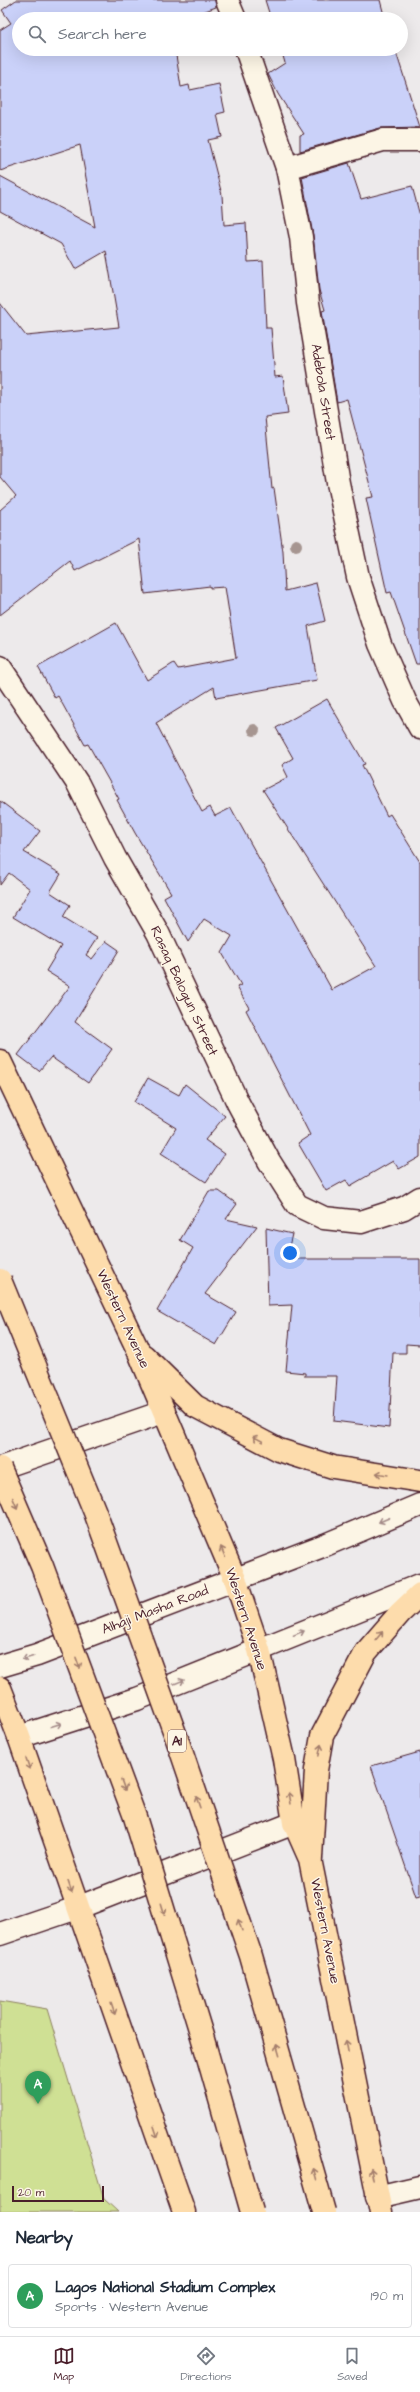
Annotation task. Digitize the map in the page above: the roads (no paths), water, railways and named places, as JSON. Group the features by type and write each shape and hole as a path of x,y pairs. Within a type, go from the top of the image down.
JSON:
{"main road":[{"name":"Western Avenue","path":"0,1061 138,1350 235,1579 259,1650 284,1759 294,1823 310,1859 379,2204"},
{"name":"A1","path":"0,1280 94,1512 177,1739 251,1956 324,2212"},
{"path":"138,1350 195,1406 279,1450 333,1467 420,1481"},
{"path":"0,1468 42,1566 135,1818 202,2036 252,2212"},
{"path":"310,1859 316,1770 322,1736 366,1652 400,1613 420,1594"},
{"path":"0,1688 19,1737 77,1908 184,2212"}],"street":[{"path":"227,0 232,12"},
{"name":"Adebola Street","path":"248,56 287,168 301,237 308,303 338,483 358,576 380,644 404,701 420,728"},
{"path":"287,168 383,140 420,140"},
{"name":"Rasaq Balogun Street","path":"0,667 78,784 115,858 158,933 238,1103 270,1161 297,1205 324,1218 361,1222 404,1208 420,1198"},
{"path":"0,1468 163,1412"},
{"name":"Alhaji Masha Road","path":"0,1666 37,1655 235,1579 420,1505"},
{"path":"19,1737 136,1699 420,1585"},
{"path":"0,1934 77,1908 294,1823"},
{"path":"379,2204 420,2187"}],"place":[{"name":"Lagos National Stadium Complex","path":"38,2104"}]}
